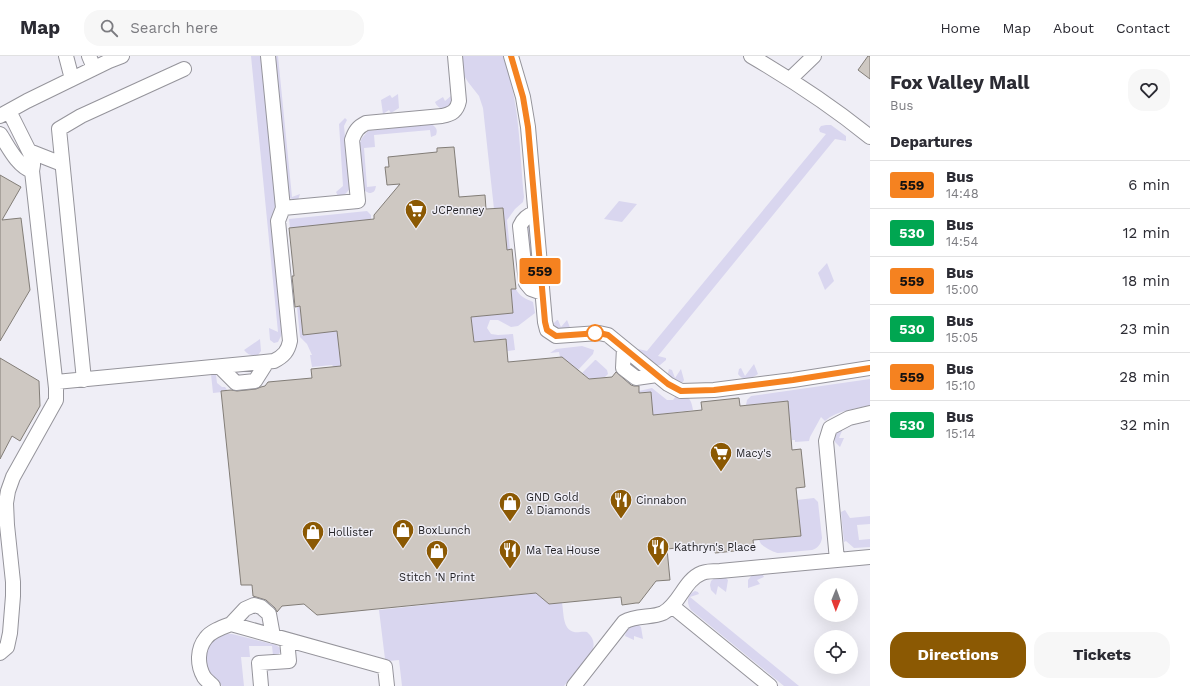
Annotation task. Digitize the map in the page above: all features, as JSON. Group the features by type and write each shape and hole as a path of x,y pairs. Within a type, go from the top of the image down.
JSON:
{"street":[{"path":"66,56 72,79"},
{"path":"0,652 7,647 10,633 7,596 13,582 4,526 8,491 13,477 56,400 56,382 32,171 32,159 29,151 4,113 72,79 92,62 122,56"},
{"path":"56,382 267,362 274,361 285,354 290,340 278,221 283,208 268,56"},
{"path":"283,208 358,201 352,140 354,133 359,126 366,123 450,115 455,111 459,100 455,56"},
{"path":"511,56 523,97 528,127 542,293 547,330 556,336 599,333 608,335 624,348 623,368 636,378 657,375 668,384 681,391 714,390 870,368"},
{"path":"750,56 790,79 831,107 870,137"},
{"path":"790,79 814,56"},
{"path":"84,380 59,128 92,111 184,69"},
{"path":"0,134 21,165 32,171"},
{"path":"29,151 62,164"},
{"path":"837,560 826,441 830,428 849,418 870,413"},
{"path":"574,686 624,622 630,619 662,613 672,606 691,581 701,574 720,570 870,557"},
{"path":"213,686 204,676 199,664 200,651 206,637 231,624 245,609 254,605 260,607 269,614 273,636"},
{"path":"672,606 770,686"},
{"path":"231,624 385,667 387,686"},
{"path":"261,686 259,663 289,661 287,640"}],"shaded area":[{"path":"251,56 261,56 276,203 271,224 282,330 278,342 274,343 270,340 269,328 278,332"},
{"path":"275,56 278,56 292,197 300,194 298,200 291,199 288,195"},
{"path":"462,56 503,56 510,75 518,120 524,197 523,202 515,209 507,220 510,250 507,250 503,208 494,209 483,108 479,96 463,74"},
{"path":"398,94 399,108 391,113 389,110 383,114 381,100 390,95 392,98"},
{"path":"452,95 452,103 448,108 443,109 436,105 435,102 443,97 445,101"},
{"path":"345,118 347,120 344,126 350,188 345,194 338,196 336,192 343,186 339,124"},
{"path":"431,124 437,131 436,135 431,137 430,130 374,135 375,147 364,148 367,187 376,186 372,193 365,191 363,187 359,145 362,138 368,131"},
{"path":"831,125 846,136 846,141 835,139 658,356 666,358 666,360 660,365 655,366 637,350 647,351 826,134 820,132 819,129 821,126"},
{"path":"619,201 637,204 622,222 604,219"},
{"path":"367,211 371,215 371,220 290,228 289,219"},
{"path":"527,222 530,224 535,281 533,282 532,281"},
{"path":"827,263 834,281 825,290 818,273"},
{"path":"511,289 516,289 521,295 533,302 535,313 518,326 511,327 498,320 490,320 487,328 491,334 513,334 515,350 507,351 506,339 474,342 471,317 513,313"},
{"path":"300,306 303,334 337,331 341,366 334,367 332,365 312,367 310,355 312,355 307,344 300,337 297,307"},
{"path":"557,320 561,327 567,320 571,330 560,332 554,327 553,324"},
{"path":"260,339 261,351 258,355 250,355 244,350"},
{"path":"582,346 594,350 593,354 578,370 560,357 559,352 550,353 556,349"},
{"path":"595,360 607,370 608,374 605,377 589,379 582,373"},
{"path":"754,364 758,374 756,376 742,378 738,374 739,369 741,368 745,376"},
{"path":"669,369 672,370 675,378 681,369 684,380 683,382 679,383 667,376"},
{"path":"211,374 216,375 217,383 222,387 225,387 227,390 213,393"},
{"path":"870,379 870,405 835,414 825,421 821,417 809,441 795,442 795,440 792,440 787,401 746,405 747,400 751,396"},
{"path":"652,388 667,400 673,400 676,396 684,396 689,398 693,410 653,415 651,392 639,393 639,391"},
{"path":"841,430 842,431 839,438 844,438 840,447 835,442 835,434"},
{"path":"814,498 818,502 822,538 818,547 812,550 779,553 770,550 761,544 759,540 801,536 797,500"},
{"path":"845,510 850,518 870,516 870,524 857,525 859,540 870,539 870,547 854,548 846,541 844,542 841,512"},
{"path":"762,573 764,577 757,580 760,584 748,588 748,580 752,575"},
{"path":"716,577 725,577 728,580 726,592 718,586 716,595 711,590 711,581"},
{"path":"695,591 699,594 690,597 799,686 784,686 691,610 688,604 688,599"},
{"path":"536,593 549,604 562,603 564,620 567,627 574,632 587,632 593,641 592,652 564,686 402,686 399,660 389,661 385,659 379,610"},
{"path":"637,624 641,627 643,639 634,636 634,640 625,636 629,628"},
{"path":"227,634 276,645 280,648 280,652 279,654 273,655 272,646 249,646 250,657 241,657 244,686 222,686 208,670 206,657 207,650 211,643 216,638"}],"building":[{"path":"868,56 870,56 870,79 858,70"},
{"path":"454,147 459,197 485,195 486,209 503,208 507,250 512,249 516,289 511,289 513,313 471,317 474,342 506,339 508,362 562,357 589,379 612,377 616,372 631,385 639,386 639,393 651,392 653,415 702,410 701,402 739,398 740,406 788,401 792,450 801,449 805,487 796,488 801,536 753,540 754,549 715,553 715,544 667,549 670,580 656,581 639,603 622,605 621,597 549,604 536,593 317,615 304,604 282,606 277,612 275,608 266,600 253,596 252,585 241,585 221,391 256,389 265,386 268,382 312,378 311,369 341,366 337,331 303,335 300,306 295,307 292,276 294,276 289,228 374,219 374,215 400,184 387,185 385,167 389,167 388,157 437,152 437,148"},
{"path":"0,175 21,187 2,220 21,218 30,290 0,341"},
{"path":"0,358 39,381 40,406 20,441 12,436 0,459"}],"bus line":[{"name":"559","path":"511,56 515,65 523,97 528,127 545,322 547,330 556,336 599,333 608,335 668,384 681,391 714,390 870,368"}],"place":[{"name":"JCPenney","path":"416,230"},
{"name":"Macy's","path":"721,472"},
{"name":"Cinnabon","path":"621,520"},
{"name":"GND Gold & Diamonds","path":"510,522"},
{"name":"BoxLunch","path":"403,550"},
{"name":"Hollister","path":"313,552"},
{"name":"Kathryn's Place","path":"658,566"},
{"name":"Stitch 'N Print","path":"437,570"},
{"name":"Ma Tea House","path":"510,570"}]}
